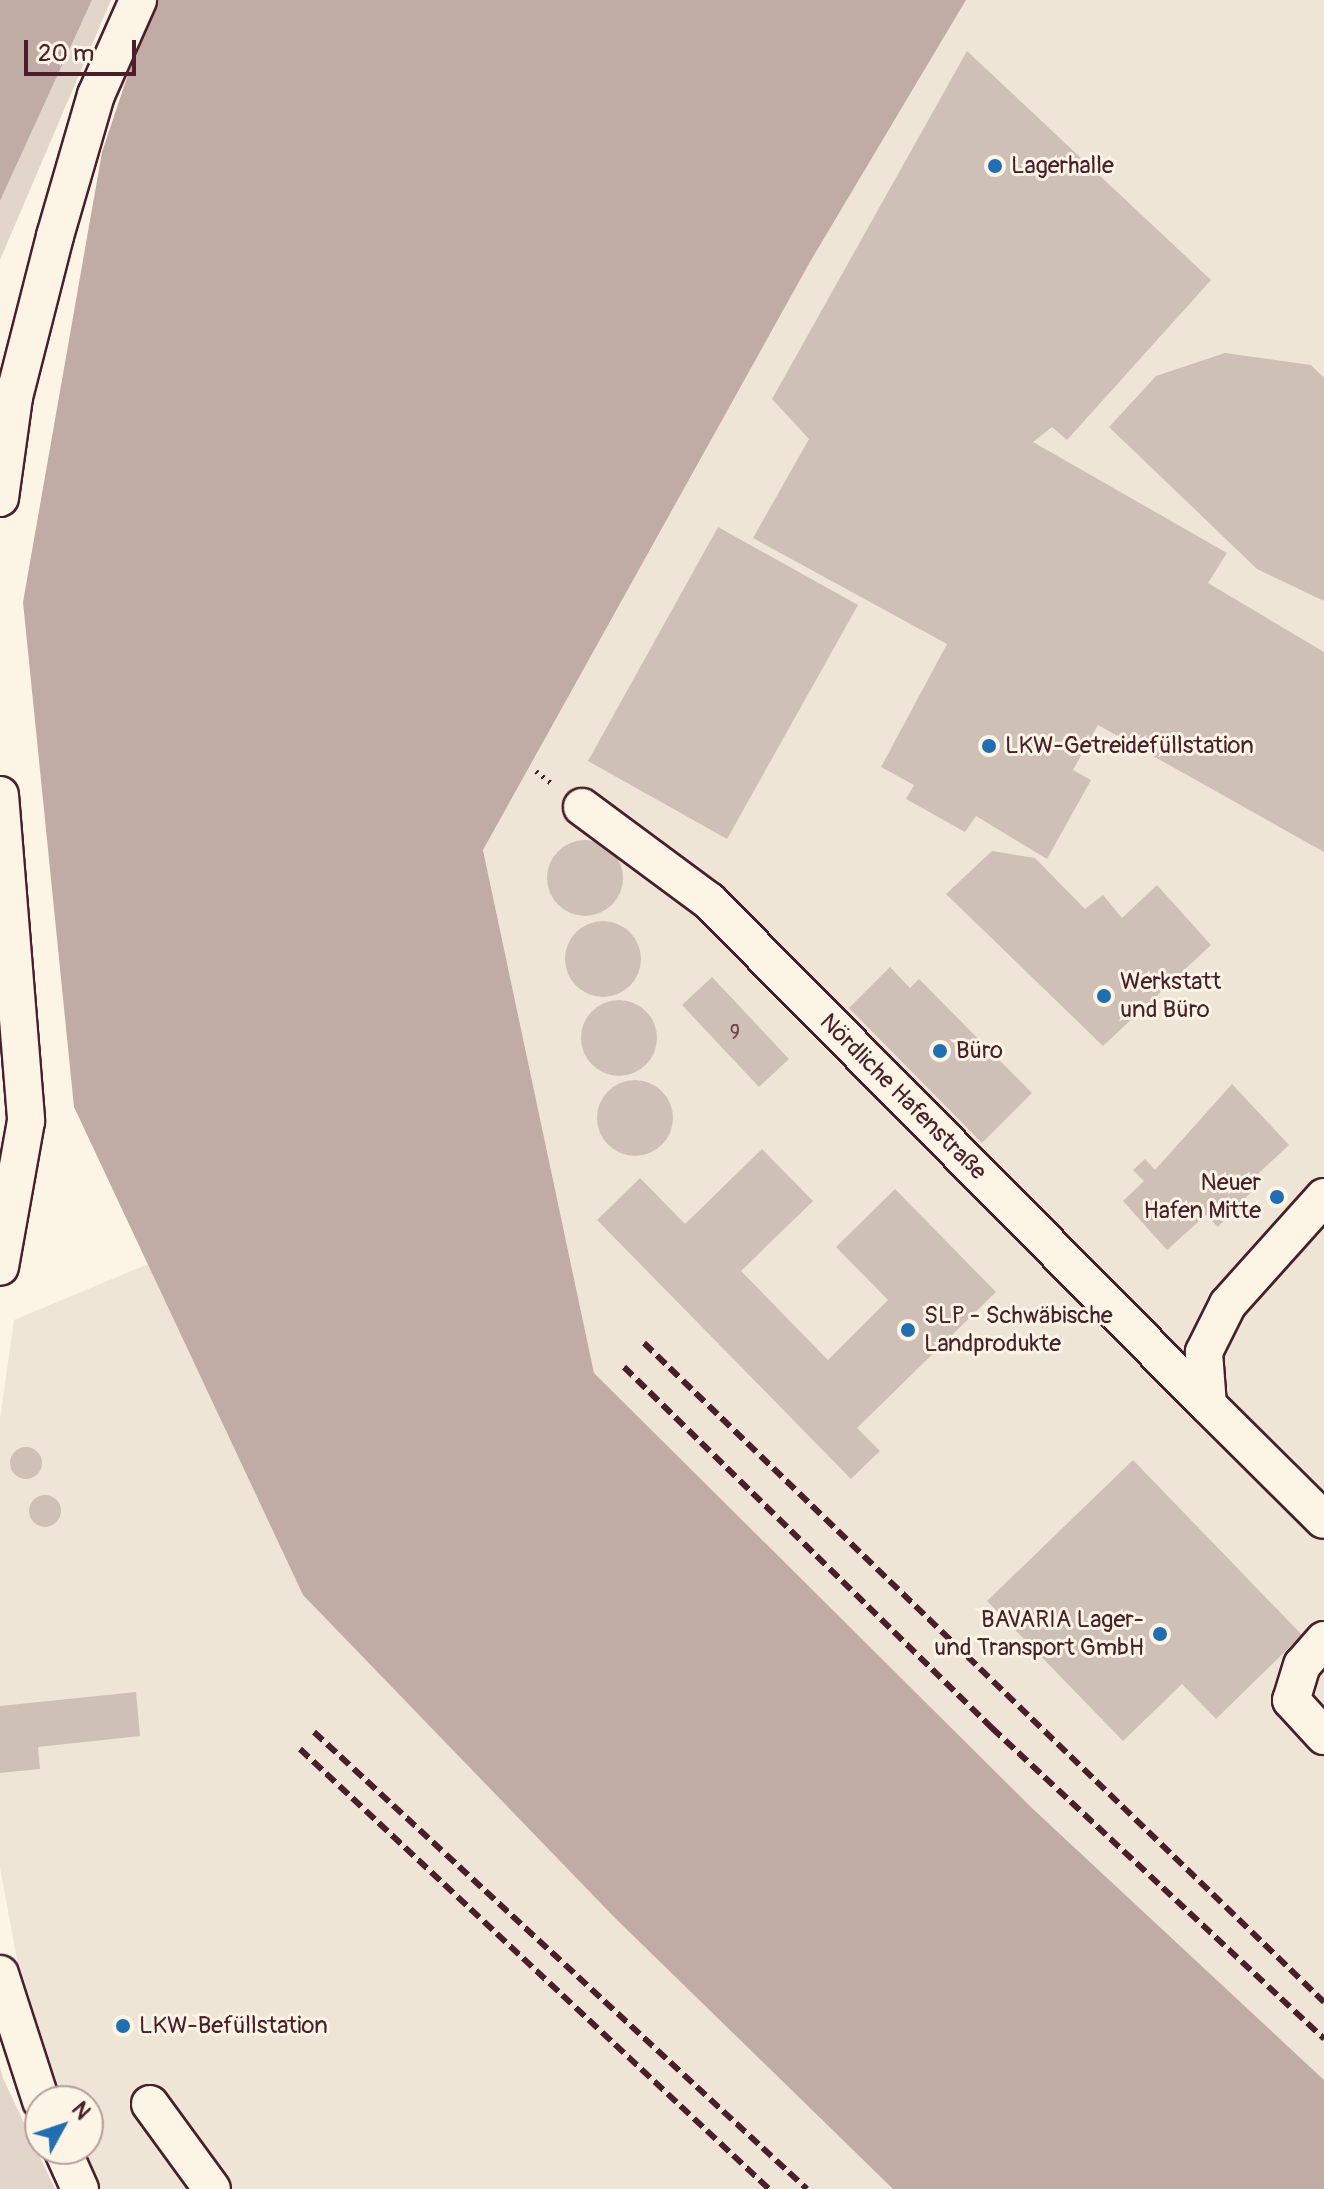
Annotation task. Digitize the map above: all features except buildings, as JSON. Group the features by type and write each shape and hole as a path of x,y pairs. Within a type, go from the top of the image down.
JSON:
{"street":[{"path":"0,498 14,397 55,236 96,95 138,0"},
{"path":"0,795 26,1121 0,1267"},
{"name":"Nördliche Hafenstraße","path":"582,807 709,901 1324,1520"},
{"path":"1208,1405 1204,1352 1228,1304 1324,1197"},
{"path":"1324,1640 1302,1665 1291,1700 1324,1736"},
{"path":"0,1974 36,2085"},
{"path":"150,2104 212,2189"},
{"path":"69,2165 80,2189"}],"shaded area":[{"path":"0,0 92,0 0,201"},
{"path":"92,0 111,0 0,260 0,201"},
{"path":"153,0 966,0 810,262 483,850 594,1373 1033,1809 1324,2080 1324,2189 893,2189 615,1918 303,1595 74,1107 23,602 102,152"},
{"path":"966,0 1324,0 1324,2080 1033,1809 594,1373 483,850 810,262"},
{"path":"148,1264 303,1595 615,1918 893,2189 99,2189 89,2165 104,2165 104,2085 55,2085 29,2024 0,1868 0,1419 14,1320"},
{"path":"0,2068 24,2123 24,2165 44,2165 55,2189 0,2189"}],"railway":[{"path":"644,1343 1324,2002"},
{"path":"624,1367 992,1728 1324,2039"},
{"path":"314,1732 807,2189"},
{"path":"300,1749 769,2189"}],"place":[{"name":"Lagerhalle","path":"995,166"},
{"name":"LKW-Getreidefüllstation","path":"989,746"},
{"name":"Werkstatt und Büro","path":"1104,996"},
{"name":"Büro","path":"940,1051"},
{"name":"Neuer Hafen Mitte","path":"1277,1197"},
{"name":"SLP - Schwäbische Landprodukte","path":"908,1330"},
{"name":"BAVARIA Lager- und Transport GmbH","path":"1160,1634"},
{"name":"LKW-Befüllstation","path":"123,2026"}]}
